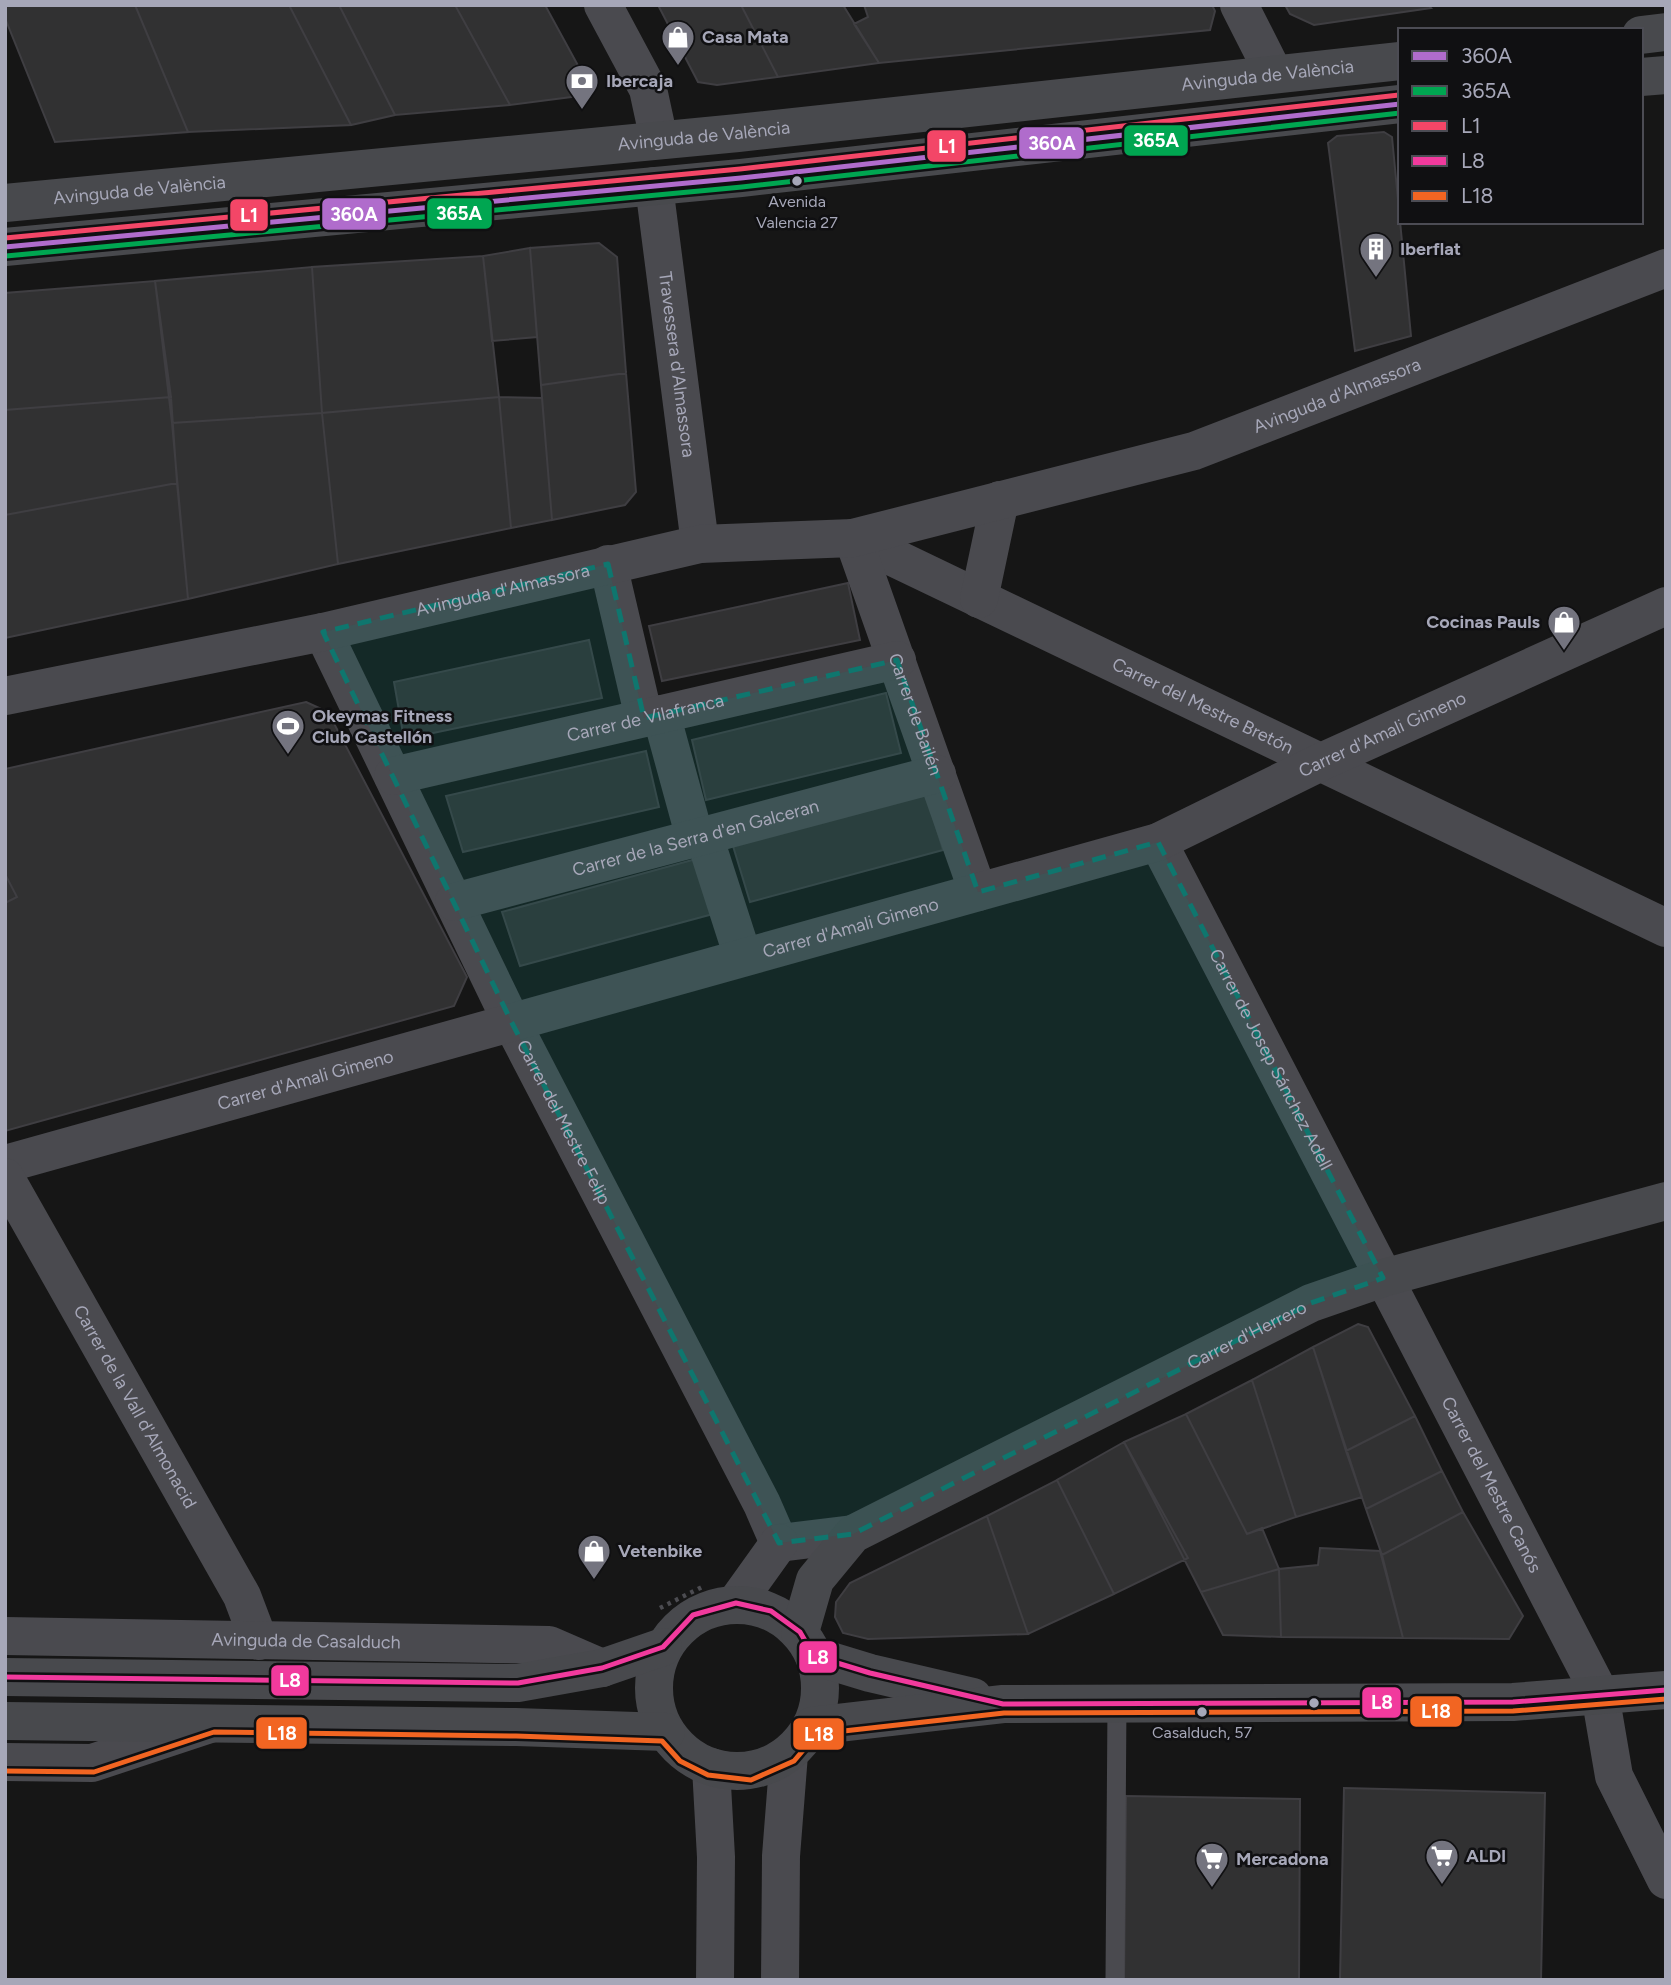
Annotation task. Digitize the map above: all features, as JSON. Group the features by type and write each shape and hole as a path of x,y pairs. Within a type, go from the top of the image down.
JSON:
{"main road":[{"path":"1643,34 1666,32"},
{"name":"Avinguda de València","path":"5,204 659,140 1398,61"},
{"path":"1643,78 1666,75"},
{"path":"5,247 654,186 1398,104"},
{"name":"Carrer d'Herrero","path":"807,1644 815,1580 853,1534 1311,1303 1383,1278 1666,1201"},
{"path":"5,1677 518,1683 602,1668 663,1647 693,1615 721,1594 771,1611 807,1644 870,1673 1003,1704"},
{"path":"800,1740 821,1691 807,1644"},
{"path":"663,1647 653,1689 666,1732 685,1754 711,1767 751,1771 800,1740 1003,1704 1513,1702 1666,1690"},
{"path":"5,1721 516,1727 666,1732"}],"street":[{"path":"603,5 648,89 659,140"},
{"path":"1239,5 1274,74"},
{"name":"Travessera d'Almassora","path":"654,186 699,544"},
{"name":"Avinguda d'Almassora","path":"5,696 323,632 699,544 853,538 1194,451 1666,268"},
{"path":"979,599 1000,500"},
{"name":"Carrer del Mestre Bretón","path":"853,538 1666,928"},
{"name":"Carrer de Bailén","path":"853,538 978,892"},
{"path":"608,564 653,716 743,957"},
{"name":"Carrer d'Amali Gimeno","path":"5,1164 1158,842 1321,762 1666,606"},
{"name":"Carrer del Mestre Felip","path":"323,632 511,1021 762,1504 779,1543"},
{"name":"Carrer de Vilafranca","path":"393,776 897,660"},
{"name":"Carrer de la Serra d'en Galceran","path":"454,902 937,774"},
{"name":"Carrer de Josep Sánchez Adell","path":"1158,842 1383,1278"},
{"name":"Carrer de la Vall d'Almonacid","path":"5,1178 242,1596 259,1641"},
{"name":"Carrer del Mestre Canós","path":"1383,1278 1600,1694 1614,1776 1666,1880"},
{"name":"Carrer d'Herrero","path":"779,1543 853,1534"},
{"path":"721,1594 779,1543"},
{"name":"Avinguda de Casalduch","path":"5,1636 548,1645 602,1668"},
{"path":"5,1762 92,1763 213,1724"},
{"path":"780,1980 781,1856 800,1740"},
{"path":"711,1767 716,1857 715,1980"}],"lane":[{"path":"1115,1980 1117,1703"}],"path":[{"path":"659,1609 721,1594"}],"highlighted area":[{"path":"608,564 644,718 897,660 978,892 1158,842 1383,1278 1311,1303 853,1534 779,1543 511,1021 323,632"}],"building":[{"path":"5,5 135,5 188,132 55,142 5,18"},
{"path":"135,5 289,5 351,125 188,132"},
{"path":"289,5 339,5 395,115 351,125"},
{"path":"339,5 455,5 510,105 395,115"},
{"path":"455,5 545,5 587,82 579,96 510,105"},
{"path":"658,5 741,5 778,77 717,85 698,82"},
{"path":"741,5 843,5 879,63 778,77"},
{"path":"864,5 1212,5 1215,11 1210,30 879,63 854,24 868,17"},
{"path":"1285,5 1428,5 1431,8 1314,25 1290,14"},
{"name":"Iberflat","path":"1384,132 1392,137 1398,224 1400,224 1411,336 1355,351 1328,143 1337,136"},
{"path":"599,243 617,257 626,373 541,385 530,248"},
{"path":"530,248 537,337 492,341 483,256"},
{"path":"483,256 499,397 322,413 312,267"},
{"path":"312,267 322,413 172,423 155,281"},
{"path":"155,281 171,397 5,410 5,293"},
{"path":"626,373 636,492 625,505 552,520 541,385"},
{"path":"171,397 177,483 5,515 5,410"},
{"path":"499,397 511,528 338,564 322,413"},
{"path":"499,397 542,398 552,520 511,528"},
{"path":"322,413 338,564 188,599 172,423"},
{"path":"177,483 188,599 5,638 5,515"},
{"path":"848,583 860,640 662,681 649,626"},
{"path":"589,640 602,698 404,739 394,682"},
{"path":"886,693 901,753 706,800 692,740"},
{"path":"306,702 328,712 467,977 454,1006 5,1131 5,903 17,897 5,874 5,769"},
{"path":"646,751 659,807 463,852 446,796"},
{"path":"926,794 943,850 750,902 733,846"},
{"path":"696,859 713,914 520,966 502,912"},
{"path":"5,874 17,897 5,903"},
{"path":"1358,1324 1368,1327 1415,1416 1346,1451 1313,1347"},
{"path":"1313,1347 1362,1497 1296,1517 1252,1380"},
{"path":"1252,1380 1296,1517 1247,1534 1186,1414"},
{"path":"1186,1414 1247,1534 1262,1528 1279,1569 1201,1592 1124,1442"},
{"path":"1415,1416 1442,1471 1366,1509 1346,1451"},
{"path":"1124,1442 1188,1558 1114,1594 1057,1480"},
{"path":"1442,1471 1463,1512 1382,1555 1366,1509"},
{"path":"1057,1480 1114,1594 1028,1634 987,1516"},
{"path":"1463,1512 1523,1616 1509,1639 1403,1638 1382,1555"},
{"path":"987,1516 1028,1634 868,1639 843,1633 835,1617 836,1602 850,1583"},
{"path":"1320,1548 1380,1551 1403,1638 1281,1637 1279,1569 1318,1565"},
{"path":"1279,1569 1281,1637 1223,1635 1201,1592"},
{"name":"ALDI","path":"1344,1788 1545,1793 1541,1980 1340,1980"},
{"name":"Mercadona","path":"1126,1796 1300,1799 1299,1980 1124,1980"}],"transit line":[{"name":"L1","path":"5,238 740,169 1398,95"},
{"name":"360A","path":"5,247 741,178 1398,104"},
{"name":"365A","path":"6,256 742,187 1398,113"},
{"name":"L8","path":"5,1677 518,1683 602,1668 663,1647 693,1615 736,1603 771,1611 800,1632 814,1656 870,1673 1003,1704 1513,1702 1666,1690"},
{"name":"L18","path":"5,1771 94,1772 214,1732 662,1741 680,1761 708,1775 751,1780 794,1761 817,1734 1004,1713 1513,1711 1666,1699"}],"place":[{"name":"Casa Mata","path":"678,67"},
{"name":"Ibercaja","path":"582,111"},
{"name":"Avenida Valencia 27","path":"797,181"},
{"name":"Iberflat","path":"1376,279"},
{"name":"Cocinas Pauls","path":"1564,652"},
{"name":"Okeymas Fitness Club Castellón","path":"288,756"},
{"name":"Vetenbike","path":"594,1581"},
{"name":"Casalduch, 57","path":"1202,1712"},
{"name":"ALDI","path":"1442,1886"},
{"name":"Mercadona","path":"1212,1889"}]}
